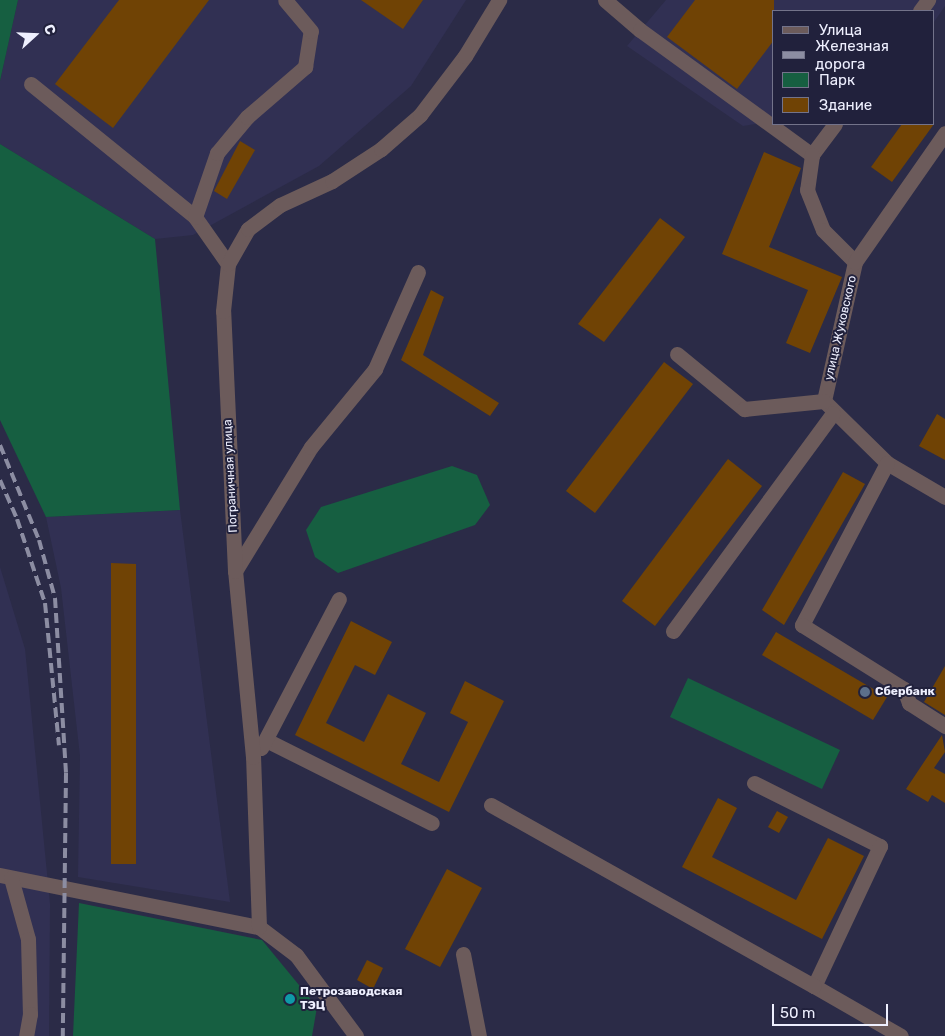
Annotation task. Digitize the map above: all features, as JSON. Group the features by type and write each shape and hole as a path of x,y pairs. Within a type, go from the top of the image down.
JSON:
{"street":[{"path":"195,217 217,153 247,117 306,67 311,31 286,0"},
{"name":"Пограничная улица","path":"259,927 253,757 235,571 223,311 228,264 248,229 280,206 332,181 381,149 420,115 465,56 499,0"},
{"path":"605,0 640,30 812,155"},
{"path":"31,84 195,217 228,264"},
{"name":"улица Жуковского","path":"829,407 855,262 823,230 812,210 807,190 812,155 834,125"},
{"path":"855,262 945,133"},
{"path":"235,571 311,447 375,370 418,272"},
{"path":"677,354 744,410 829,407 887,462 945,497"},
{"path":"673,631 829,407"},
{"path":"887,462 802,625 904,690 909,703 945,726"},
{"path":"253,757 268,741 339,599"},
{"path":"268,741 432,823"},
{"path":"754,783 880,846 814,986"},
{"path":"491,805 901,1036"},
{"path":"6,877 259,927 296,956 356,1036"},
{"path":"6,877 28,939 30,1014 26,1036"},
{"path":"463,954 478,1036"}],"shaded area":[{"path":"18,0 466,0 411,86 319,166 193,235 155,239 0,144 0,81"},
{"path":"666,0 945,0 945,6 935,21 935,10 772,10 772,121 743,126 627,46"},
{"path":"180,510 230,902 78,877 80,756 61,588 46,517"},
{"path":"0,567 25,649 50,904 49,1036 0,1036"}],"green space":[{"path":"0,0 18,0 0,81"},
{"path":"0,144 155,239 180,510 46,517 0,420"},
{"path":"452,466 477,475 490,505 475,525 338,573 315,557 306,530 321,507"},
{"path":"688,678 840,750 822,789 670,717"},
{"path":"79,903 262,940 317,1007 312,1036 73,1036"}],"building":[{"path":"119,0 209,0 113,128 55,84"},
{"path":"361,0 423,0 403,29"},
{"path":"695,0 774,0 774,10 772,10 772,43 737,89 667,37"},
{"path":"901,125 933,125 892,182 871,167"},
{"path":"240,141 255,150 227,199 214,191"},
{"path":"764,152 801,168 769,247 842,277 810,353 786,343 808,290 722,254"},
{"path":"660,218 685,237 604,342 578,324"},
{"path":"431,290 444,297 423,355 499,403 490,416 401,360"},
{"path":"664,362 693,384 595,513 566,491"},
{"path":"937,414 945,419 945,460 919,446"},
{"path":"728,459 762,486 655,626 622,601"},
{"path":"843,472 865,484 784,625 762,610"},
{"path":"111,563 136,564 136,864 111,864"},
{"path":"351,621 392,642 375,675 355,665 326,723 364,742 388,694 426,713 401,764 439,782 468,722 450,713 465,681 504,701 449,812 295,735"},
{"path":"776,632 887,697 873,720 762,655"},
{"path":"945,666 945,715 924,702"},
{"path":"942,735 945,752 934,768 945,774 945,803 932,795 928,802 906,789"},
{"path":"718,798 737,808 712,857 796,900 828,838 864,856 822,939 682,867"},
{"path":"777,811 788,817 779,833 768,827"},
{"path":"447,869 482,888 440,967 405,949"},
{"path":"367,960 383,968 373,989 357,980"}],"railway":[{"path":"0,445 39,540 55,598 66,773 63,1036"},
{"path":"0,480 17,519 45,603 59,745"}],"place":[{"name":"Сбербанк","path":"865,692"},
{"name":"Петрозаводская ТЭЦ","path":"290,999"}]}
